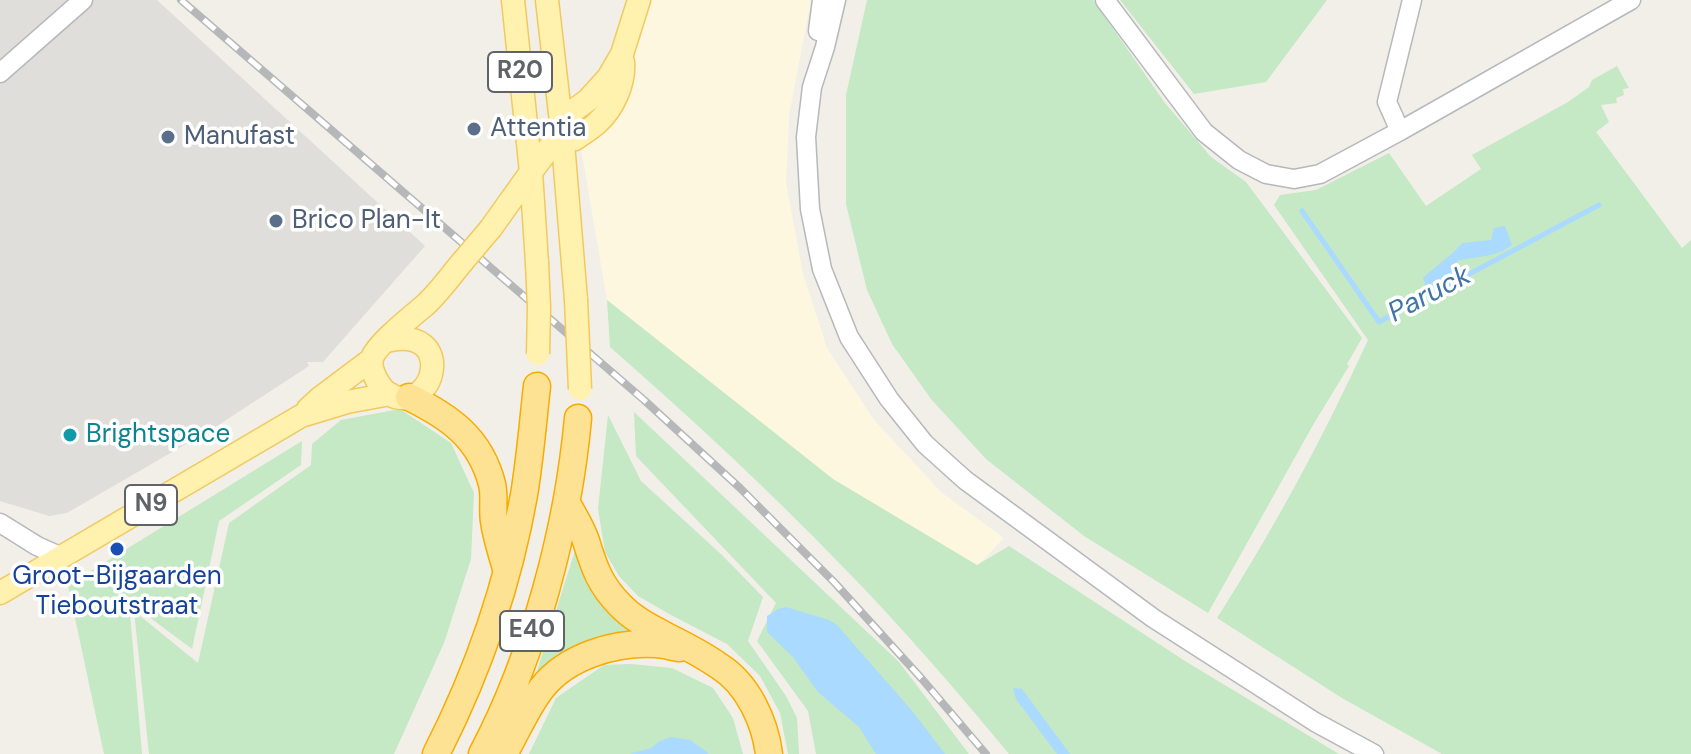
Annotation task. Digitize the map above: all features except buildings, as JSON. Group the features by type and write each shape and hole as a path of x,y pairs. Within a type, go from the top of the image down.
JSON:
{"highway":[{"name":"E40","path":"436,754 476,667 507,573 525,491 537,386"},
{"path":"400,396 449,419 468,435 483,458 493,485 493,518 507,573"},
{"name":"E40","path":"482,754 523,660 549,577 567,503 578,418"},
{"path":"567,503 586,539 596,572 620,606 638,620 722,667 745,691 758,714 767,737 769,754"},
{"path":"504,754 542,687 567,666 591,654 619,646 655,644 691,650"}],"main road":[{"name":"R20","path":"513,0 531,172"},
{"name":"R20","path":"547,0 562,131"},
{"path":"386,341 411,339 428,350 432,370 430,380 421,390 400,396 380,387 372,367 377,350 407,319 425,305 464,260 562,131 575,139 597,124 608,110 624,71 622,54 639,0"},
{"name":"E40","path":"562,131 579,342 578,418"},
{"name":"E40","path":"531,172 539,308 537,386"},
{"name":"N9","path":"0,593 301,416 372,359"},
{"name":"N9","path":"301,416 347,402 400,396"}],"street":[{"path":"0,73 83,0"},
{"path":"822,0 806,137 810,209 822,269 849,337 889,399 925,444 965,480 1153,618 1315,722 1374,754"},
{"path":"815,74 836,0"},
{"path":"1105,0 1204,132 1239,160 1266,174 1294,179 1320,174 1631,0"},
{"path":"1400,131 1387,102 1412,0"},
{"path":"0,523 62,557"}],"shaded area":[{"path":"0,0 157,0 425,246 323,362 307,362 309,366 217,426 67,513 49,516 0,501"},
{"path":"650,0 811,0 789,115 786,183 803,274 827,348 874,420 942,493 1004,538 977,566 833,479 607,300 581,148 616,108"}],"green space":[{"path":"867,0 1093,0 1165,103 1211,157 1246,182 1362,338 1208,613 1084,536 986,459 931,399 892,344 867,290 846,204 846,95"},
{"path":"1120,0 1327,0 1266,82 1194,94"},
{"path":"1617,66 1629,88 1623,89 1624,95 1616,98 1617,103 1601,105 1609,122 1596,132 1682,248 1691,240 1691,754 1442,754 1342,698 1217,618 1297,482 1368,340 1274,205 1280,195 1316,190 1389,153 1426,206 1481,169 1472,155 1568,102 1589,87 1592,80"},
{"path":"607,300 833,479 977,565 1009,546 1185,661 1339,754 1009,754 866,590 730,455 610,347"},
{"path":"400,409 451,443 474,493 471,559 444,643 394,754 149,754 134,611 198,663 229,523 311,465 312,444 341,420"},
{"path":"634,412 899,662 969,754 816,754 808,711 757,641 776,603 636,456"},
{"path":"608,415 641,481 763,597 748,641 786,696 797,718 799,754 788,754 780,713 760,676 727,644 638,596 619,576 605,552 598,509"},
{"path":"302,441 301,465 219,521 192,649 129,602 142,754 104,754 68,585"},
{"path":"578,541 645,632 609,634 558,654 536,674"},
{"path":"604,665 672,668 713,688 733,718 743,754 529,754 556,698"}],"water":[{"path":"1505,226 1512,245 1492,254 1457,261 1455,274 1446,275 1442,289 1427,289 1423,278 1462,243 1491,240 1494,228"},
{"path":"786,607 837,625 913,712 945,754 876,754 859,727 818,692 793,657 767,632 767,616"},
{"path":"1013,688 1022,689 1070,754 1057,754 1016,699"},
{"path":"671,737 690,740 708,754 629,754 651,748"}],"waterway":[{"name":"Paruck","path":"1302,211 1379,322 1599,205"}],"railway":[{"path":"181,0 644,400 740,488 834,582 986,754"}],"place":[{"name":"Attentia","path":"474,129"},
{"name":"Manufast","path":"168,137"},
{"name":"Brico Plan-It","path":"276,221"},
{"name":"Brightspace","path":"70,435"},
{"name":"Groot-Bijgaarden Tieboutstraat","path":"117,549"}]}
